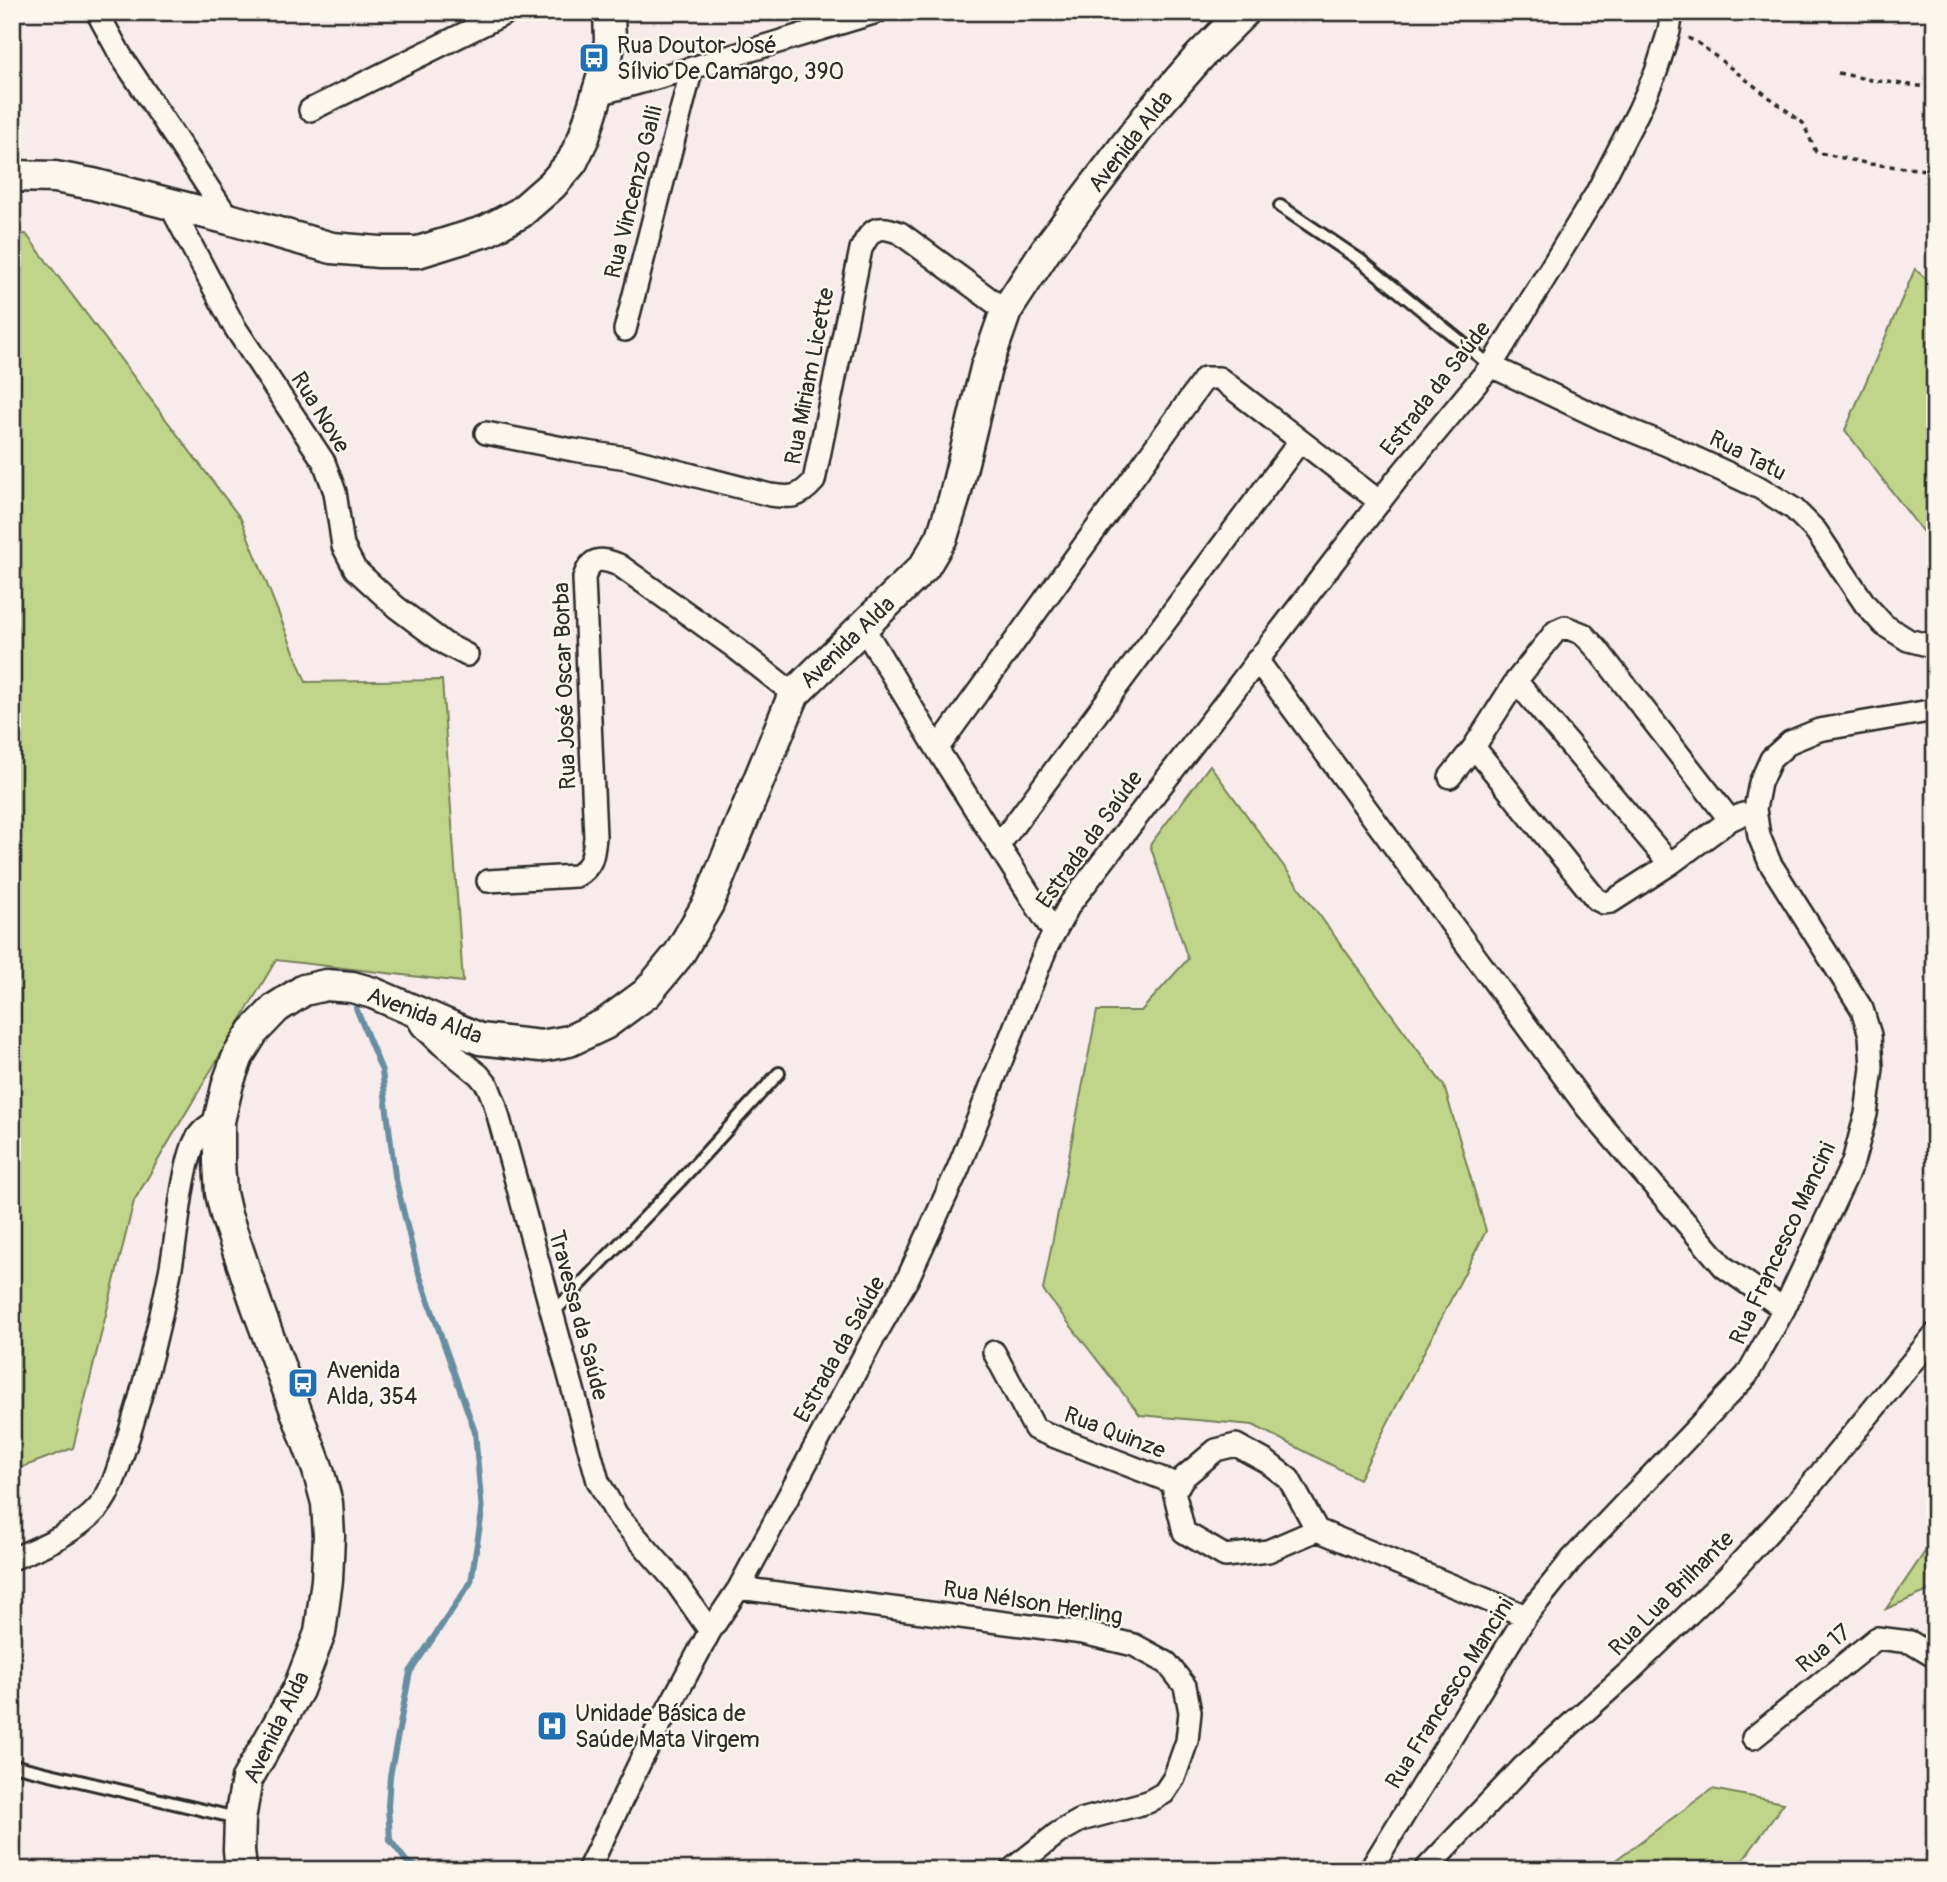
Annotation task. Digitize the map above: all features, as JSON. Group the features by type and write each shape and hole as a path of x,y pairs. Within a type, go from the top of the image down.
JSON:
{"street":[{"path":"97,12 121,56 229,219"},
{"path":"310,110 508,12"},
{"path":"12,176 55,177 93,184 332,248 418,252 486,231 520,214 552,185 572,162 584,137 598,94 610,41 610,12"},
{"path":"598,94 877,12"},
{"name":"Avenida Alda","path":"237,1869 240,1819 247,1779 298,1690 320,1633 329,1536 327,1503 318,1470 257,1306 226,1216 221,1193 219,1121 238,1056 253,1032 276,1008 304,990 326,985 373,993 480,1039 541,1046 569,1041 605,1024 647,993 679,954 708,904 794,694 924,567 942,537 986,369 1006,311 1046,250 1151,112 1199,57 1244,12"},
{"name":"Estrada da Saúde","path":"588,1870 641,1760 710,1631 739,1588 908,1278 958,1169 1047,946 1070,904 1380,502 1491,366 1596,194 1656,72 1671,22"},
{"name":"Rua Vincenzo Galli","path":"625,330 692,68"},
{"name":"Rua Nove","path":"170,205 234,326 324,462 335,492 343,546 355,569 406,614 444,643 467,655"},
{"name":"Rua Miriam Licette","path":"486,433 627,458 789,498 804,492 814,481 861,249 867,235 876,229 888,228 900,233 1006,311"},
{"name":"Rua Tatu","path":"1491,366 1760,488 1794,509 1816,531 1865,604 1884,625 1908,640 1935,647"},
{"path":"937,750 1205,378 1219,378 1380,502"},
{"path":"999,845 1300,441"},
{"name":"Rua José Oscar Borba","path":"488,881 576,876 586,870 592,858 595,837 584,578 587,567 596,561 607,560 620,565 794,694"},
{"path":"863,627 937,750 1054,933"},
{"path":"1450,777 1474,747 1516,681 1556,631 1565,627 1583,634 1597,649 1730,820"},
{"path":"1257,660 1587,1108 1724,1267 1784,1308"},
{"path":"1516,681 1670,864"},
{"name":"Rua Francesco Mancini","path":"1370,1870 1526,1616 1572,1559 1747,1375 1784,1308 1853,1162 1866,1114 1872,1068 1870,1035 1862,1009 1770,863 1759,836 1755,809 1760,783 1771,759 1790,742 1819,730 1935,710"},
{"path":"1474,747 1596,900 1604,903 1611,902 1670,864 1730,820 1755,809"},
{"name":"Travessa da Saúde","path":"412,1010 422,1026 488,1086 598,1481 617,1515 675,1581 710,1631"},
{"path":"12,1559 62,1536 99,1507 109,1491 141,1396 170,1272 193,1147 203,1129 219,1121"},
{"name":"Rua Lua Brilhante","path":"1425,1870 1523,1767 1729,1575 1802,1496 1935,1334"},
{"name":"Rua Quinze","path":"994,1352 1035,1429 1179,1485"},
{"name":"Rua Quinze","path":"1236,1446 1267,1462 1289,1479 1317,1530 1268,1551 1225,1556 1184,1532 1174,1491 1184,1477 1216,1450 1236,1446"},
{"path":"1317,1530 1526,1616"},
{"name":"Rua Nélson Herling","path":"739,1588 1083,1633 1134,1645 1167,1663 1185,1686 1190,1712 1188,1741 1174,1778 1164,1793 1148,1802 1081,1820 1058,1833 1011,1870"},
{"name":"Rua 17","path":"1754,1738 1877,1638 1910,1642 1935,1657"}],"lane":[{"path":"1280,206 1360,260 1491,366"},
{"path":"552,1314 779,1073"},
{"path":"12,1765 240,1819"}],"path":[{"path":"1926,12 1935,15"},
{"path":"1671,22 1803,123 1816,152 1870,164 1935,170"},
{"path":"1838,72 1871,80 1935,88"}],"green space":[{"path":"26,234 241,519 306,682 442,680 463,982 276,960 134,1201 73,1448 12,1471 12,235"},
{"path":"1915,269 1935,287 1935,548 1845,430"},
{"path":"1210,765 1444,1086 1486,1231 1359,1479 1253,1425 1140,1415 1043,1290 1097,1011 1141,1011 1188,959 1150,845"},
{"path":"1935,1537 1935,1588 1886,1609"},
{"path":"1712,1789 1784,1803 1736,1870 1602,1870"}],"waterway":[{"path":"356,1008 382,1071 395,1176 417,1268 475,1432 482,1512 471,1582 410,1672 390,1776 390,1840 407,1862 425,1870"}],"place":[{"name":"Rua Doutor José Sílvio De Camargo, 390","path":"594,58"},
{"name":"Avenida Alda, 354","path":"303,1383"},
{"name":"Unidade Básica de Saúde Mata Virgem","path":"552,1726"}]}
